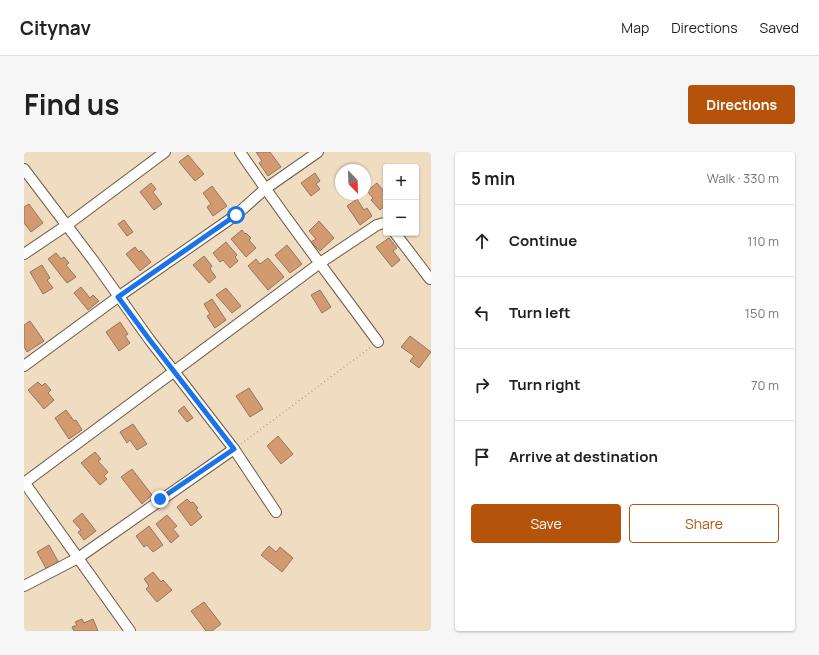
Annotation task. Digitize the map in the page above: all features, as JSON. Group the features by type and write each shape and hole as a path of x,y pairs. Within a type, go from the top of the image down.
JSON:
{"street":[{"path":"24,254 67,225 165,152"},
{"path":"240,152 265,189 378,342"},
{"path":"24,366 118,297 236,215 265,189 318,152"},
{"path":"24,169 67,225 149,339 234,449 276,512"},
{"path":"130,631 24,483 320,263 377,225 383,223"},
{"path":"397,236 430,279"},
{"path":"24,586 78,558 234,449"}],"path":[{"path":"234,449 378,342"}],"building":[{"path":"256,152 270,152 281,167 268,176 259,163 262,161"},
{"path":"188,155 204,174 195,181 179,162"},
{"path":"315,173 320,181 316,184 320,189 311,196 301,183"},
{"path":"151,183 156,189 153,192 162,204 154,210 140,192"},
{"path":"377,183 383,190 383,208 380,210 371,200 373,198 371,196 371,188"},
{"path":"212,186 227,206 213,216 207,207 211,204 203,193"},
{"path":"358,200 364,210 367,208 372,216 360,225 347,206"},
{"path":"29,204 43,223 31,232 24,223 24,207"},
{"path":"124,220 133,232 127,236 118,224"},
{"path":"319,221 334,238 320,251 311,242 316,239 309,231"},
{"path":"242,230 251,238 249,240 256,248 246,257 231,239"},
{"path":"389,238 397,248 393,251 400,260 392,267 376,247"},
{"path":"226,242 237,255 235,257 238,261 230,268 223,260 220,262 213,253"},
{"path":"287,245 302,264 290,273 275,255"},
{"path":"135,247 139,252 141,250 151,262 140,271 126,254"},
{"path":"56,253 61,259 64,257 69,263 66,265 76,277 67,283 48,259"},
{"path":"204,256 212,266 210,269 216,277 209,283 193,265"},
{"path":"268,258 284,277 268,290 248,266 256,259 260,264"},
{"path":"42,265 50,278 47,280 53,288 43,294 30,272"},
{"path":"81,287 90,298 93,295 99,301 88,310 74,293"},
{"path":"226,288 241,306 232,313 216,295"},
{"path":"320,290 331,307 322,313 311,295"},
{"path":"212,299 226,320 215,328 207,316 210,314 204,304"},
{"path":"30,321 44,341 27,352 24,347 24,325"},
{"path":"120,322 128,334 125,336 130,343 119,351 106,332"},
{"path":"410,336 431,352 419,368 410,361 414,356 401,347"},
{"path":"38,382 42,386 45,383 51,390 48,393 54,400 44,409 28,390"},
{"path":"249,388 263,409 250,417 236,396"},
{"path":"184,406 193,418 187,422 178,411"},
{"path":"66,410 74,421 76,420 82,430 69,439 55,418"},
{"path":"133,424 147,444 137,450 130,440 127,443 120,432"},
{"path":"278,436 293,454 281,464 267,446"},
{"path":"95,452 101,459 98,461 108,472 104,476 107,479 100,485 81,463"},
{"path":"132,469 152,495 142,504 121,477"},
{"path":"187,499 191,503 193,502 198,508 196,509 202,517 191,526 177,507"},
{"path":"82,513 96,531 84,540 78,532 81,530 73,521"},
{"path":"167,515 177,526 173,529 179,536 171,543 156,524"},
{"path":"149,526 163,545 153,552 147,545 144,547 136,536"},
{"path":"49,545 59,563 47,570 37,552"},
{"path":"269,546 276,552 280,547 293,558 282,572 261,555"},
{"path":"153,572 161,582 163,580 172,590 157,602 146,589 149,586 144,579"},
{"path":"204,602 221,624 212,631 206,631 191,611"},
{"path":"82,619 84,623 93,619 98,631 74,631 72,627 77,625 75,622"}],"route":[{"path":"160,499 234,449 118,297 236,215"}]}
